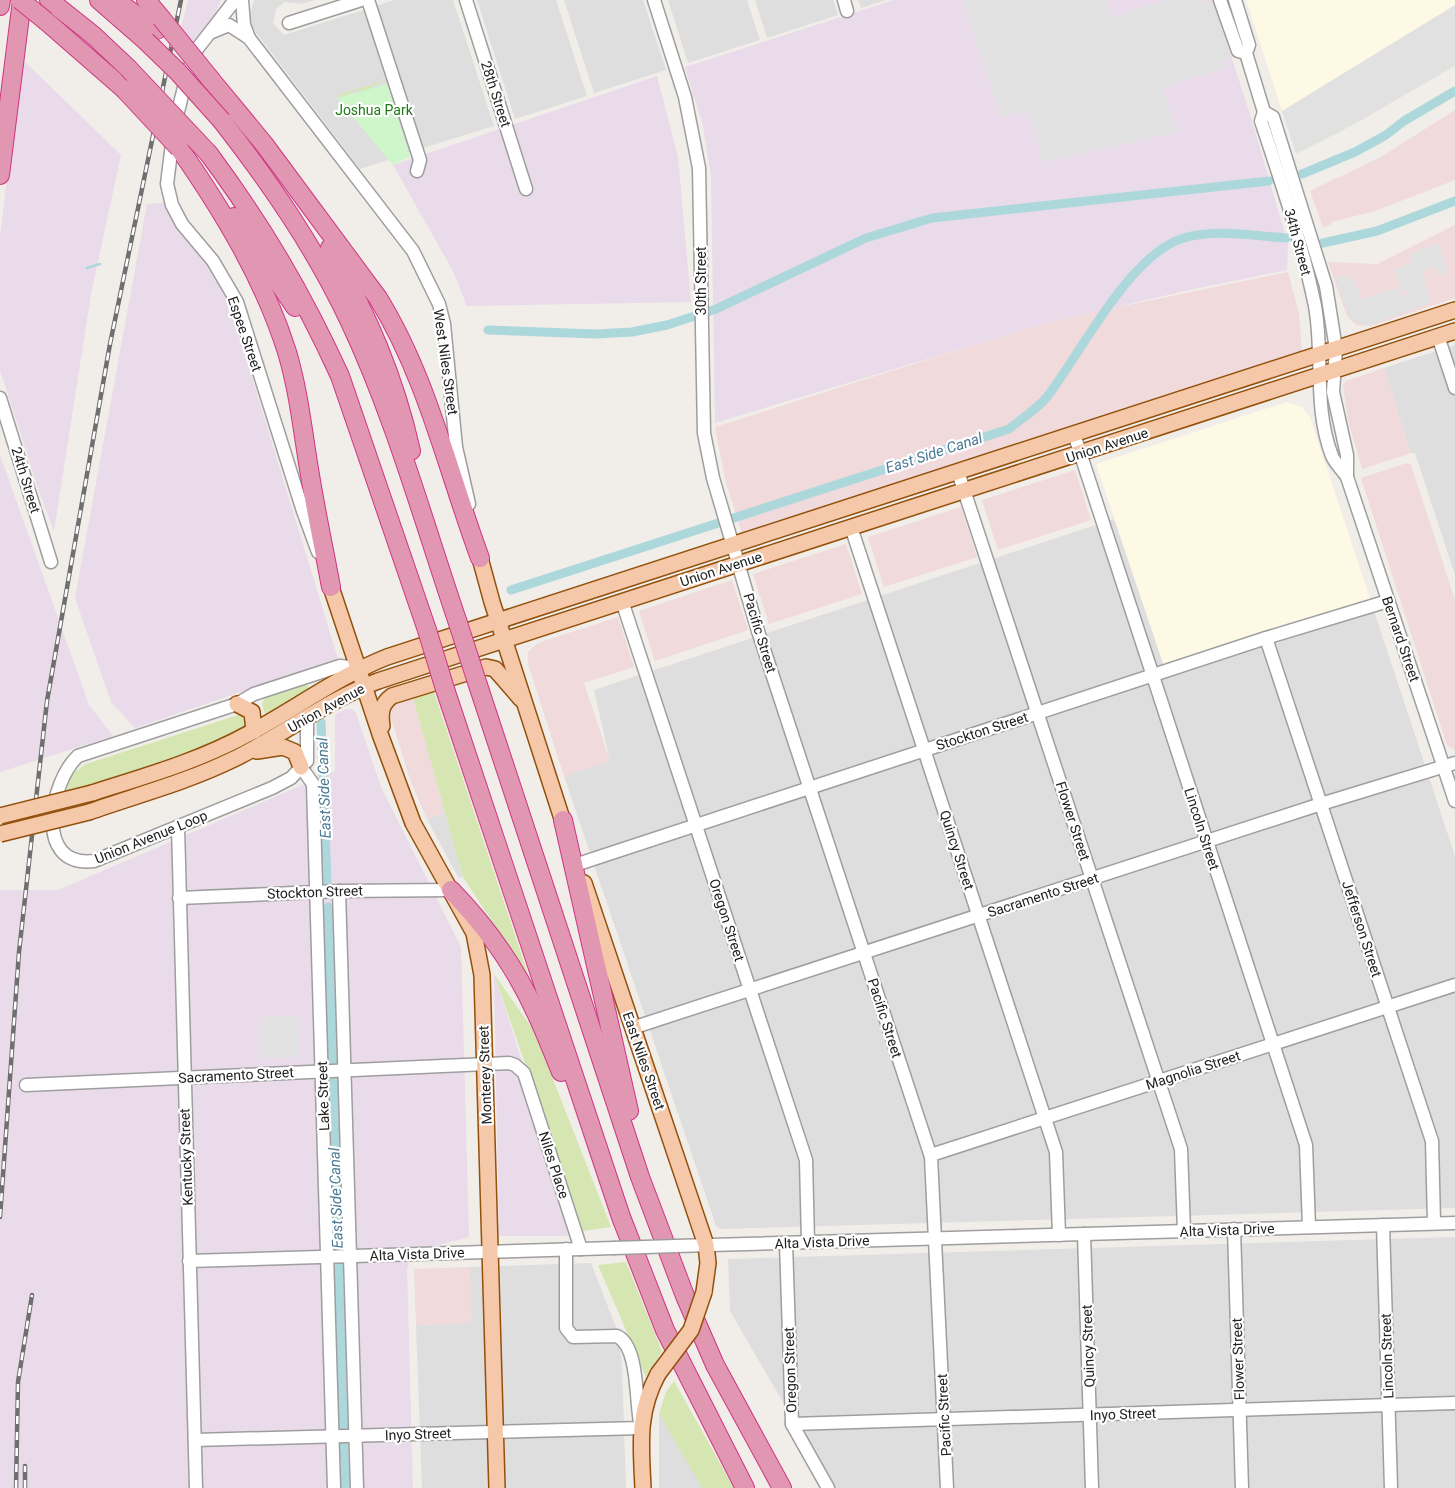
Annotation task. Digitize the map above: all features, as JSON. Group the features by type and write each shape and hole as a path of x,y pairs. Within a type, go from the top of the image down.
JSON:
{"highway":[{"path":"0,6 1,0"},
{"path":"21,0 124,88 179,148 290,297 359,432"},
{"path":"0,174 21,0"},
{"path":"49,0 93,35 128,68 209,154 265,233 306,304 340,376 427,630 601,1160 665,1330 745,1488"},
{"path":"99,0 154,30"},
{"path":"115,0 154,30 218,87 298,189 378,298 404,344 422,387 480,558"},
{"path":"146,0 154,30 178,72 222,121 264,175 324,272 366,360 457,620 640,1177 685,1296 715,1365 782,1488"},
{"path":"203,179 259,282 275,318 287,354 298,400 331,587"},
{"path":"298,189 355,294 371,326 386,364 411,450 414,493"},
{"path":"563,820 640,1160 640,1177"},
{"path":"451,890 474,914 518,979 537,1014 601,1160"}],"main road":[{"name":"Union Avenue","path":"0,834 89,812 163,788 246,753 364,686 502,630 733,545 1455,310"},
{"name":"Union Avenue","path":"0,816 92,793 170,768 254,731 358,668 622,601 1455,331"},
{"name":"West Niles Street","path":"480,558 502,630"},
{"name":"Espee Street","path":"331,587 364,686"},
{"name":"East Niles Street","path":"502,630 563,820 706,1245 708,1263 704,1292 691,1330 658,1374 645,1403 641,1428 642,1488"},
{"path":"387,753 381,710 385,702 392,696 486,667 495,668 526,704"},
{"name":"Monterey Street","path":"364,686 413,823 466,916 478,948 482,975 497,1488"},
{"path":"237,704 252,712 254,731"},
{"path":"246,753 283,747 295,752 301,767"}],"street":[{"name":"Espee Street","path":"235,0 197,49 188,71 174,128 167,184 172,206 182,224 213,261 237,302 303,512 331,587"},
{"name":"West Niles Street","path":"242,0 244,25 249,38 413,251 439,304 444,324 456,447 480,558"},
{"path":"289,23 361,0"},
{"path":"368,0 420,160 417,171"},
{"name":"28th Street","path":"466,0 526,189"},
{"name":"30th Street","path":"654,0 685,98 696,143 701,201 704,433 722,510 739,563"},
{"name":"34th Street","path":"1220,0 1238,51 1246,53"},
{"name":"34th Street","path":"1236,0 1249,45 1246,53 1264,112 1260,121 1296,234 1314,304 1320,354 1318,376"},
{"path":"212,32 229,25 249,38"},
{"name":"34th Street","path":"1264,112 1273,117 1326,286 1336,349"},
{"path":"1438,336 1455,388"},
{"name":"Bernard Street","path":"1336,349 1333,392 1347,455 1347,477"},
{"name":"Bernard Street","path":"1318,376 1325,430 1333,457 1347,477 1388,601 1449,765 1455,801"},
{"name":"24th Street","path":"0,398 51,562"},
{"name":"Lincoln Street","path":"1074,434 1306,1145 1309,1227"},
{"name":"Flower Street","path":"958,472 1181,1149 1184,1231"},
{"name":"Quincy Street","path":"851,527 1056,1152 1059,1234"},
{"name":"Pacific Street","path":"739,563 758,631 931,1155 947,1488"},
{"name":"Oregon Street","path":"622,601 806,1160 808,1242"},
{"name":"Stockton Street","path":"578,864 1152,675 1388,601"},
{"name":"Jefferson Street","path":"1266,638 1432,1141 1434,1223"},
{"name":"Union Avenue","path":"237,704 254,694 340,666 358,668"},
{"name":"Union Avenue Loop","path":"237,704 78,756 68,766 58,791 53,836 60,850 69,857 81,862 94,861 272,788 291,778 301,767"},
{"path":"301,767 307,761 308,717"},
{"name":"Sacramento Street","path":"632,1028 1321,804 1449,765"},
{"name":"Lake Street","path":"301,767 313,784 334,1488"},
{"name":"Kentucky Street","path":"178,827 196,1488"},
{"name":"Stockton Street","path":"179,898 339,891 451,890"},
{"name":"Lake Street","path":"339,891 357,1488"},
{"name":"Magnolia Street","path":"931,1155 1455,984"},
{"name":"Sacramento Street","path":"26,1084 485,1063 515,1065 524,1074 526,1081"},
{"name":"Niles Place","path":"526,1081 581,1249"},
{"name":"Alta Vista Drive","path":"189,1261 1455,1223"},
{"name":"Lincoln Street","path":"1383,1225 1391,1488"},
{"name":"Flower Street","path":"1234,1229 1242,1488"},
{"name":"Quincy Street","path":"1084,1234 1092,1488"},
{"name":"Oregon Street","path":"786,1243 792,1424 828,1488"},
{"path":"566,1249 566,1328 573,1337 617,1336 628,1346 635,1368 636,1402 641,1428"},
{"name":"Inyo Street","path":"792,1424 1455,1403"},
{"name":"Inyo Street","path":"195,1440 641,1428"}],"shaded area":[{"path":"188,0 221,0 212,21 191,45 179,36"},
{"path":"254,0 315,0 302,4 285,2 276,9 273,23 284,35 370,8 415,151 360,169 248,22"},
{"path":"394,0 453,0 494,126 423,148 377,6"},
{"path":"477,0 556,0 587,96 515,119"},
{"path":"564,0 643,0 666,70 594,93"},
{"path":"668,0 747,0 760,40 688,63"},
{"path":"755,0 833,0 838,15 767,38"},
{"path":"858,0 886,0 861,8"},
{"path":"894,0 1213,0 1249,111 1288,244 1287,270 1194,289 1047,323 715,423 711,176 703,126 685,67"},
{"path":"962,0 1106,0 1112,17 1164,0 1193,0 1198,3 1212,0 1230,59 1222,62 1224,68 1163,88 1177,132 1043,162 1028,110 1001,117"},
{"path":"1246,0 1455,0 1455,66 1355,124 1296,154"},
{"path":"1455,5 1455,66 1355,124 1296,154 1282,111"},
{"path":"21,58 121,155 91,294 54,531 39,491 0,370 0,237"},
{"path":"657,76 678,157 691,302 467,306 453,271 393,165"},
{"path":"1455,110 1455,180 1375,211 1331,222 1331,225 1323,227 1310,191 1381,157"},
{"path":"167,202 179,232 213,272 228,299 338,659 135,728 111,702 75,598 147,204"},
{"path":"1455,225 1455,298 1371,326 1356,325 1347,316 1328,262 1377,264"},
{"path":"1438,243 1448,273 1439,276 1436,267 1422,271 1431,300 1429,303 1371,325 1363,325 1350,318 1335,278 1346,276 1355,281 1361,299 1397,288 1401,294 1406,294 1409,290 1401,292 1394,269 1411,264 1410,253"},
{"path":"1288,272 1299,314 1302,352 742,533 725,479 715,427 1046,322"},
{"path":"1455,345 1455,575 1415,453 1411,453 1384,368"},
{"path":"1384,368 1411,453 1362,469 1348,420 1343,385 1346,381"},
{"path":"1287,402 1302,407 1310,417 1374,611 1168,678 1096,464"},
{"path":"0,455 89,705 113,736 0,772"},
{"path":"1407,463 1411,465 1455,600 1455,750 1447,745 1361,478"},
{"path":"1075,470 1091,520 998,550 982,500"},
{"path":"961,507 977,557 884,587 868,537"},
{"path":"1114,519 1168,678 1374,611 1455,856 1455,1208 721,1229 716,1226 564,776 610,761 594,690"},
{"path":"846,544 862,594 769,624 753,574"},
{"path":"732,580 748,630 655,661 639,611"},
{"path":"618,617 634,667 584,683 610,761 564,776 528,664 528,652 538,643"},
{"path":"413,698 445,813 427,819 411,782 390,715 394,705"},
{"path":"346,709 352,709 356,713 381,787 461,947 469,1237 412,1252 407,1269 413,1488 0,1488 0,890 58,890 335,771 335,715"},
{"path":"445,813 463,877 459,878 427,819"},
{"path":"494,974 578,1236 499,1236"},
{"path":"298,1016 299,1057 262,1058 261,1017"},
{"path":"1455,1237 1455,1488 833,1488 730,1311 728,1259"},
{"path":"591,1263 619,1335 622,1366 626,1488 422,1488 416,1325 471,1323 470,1267"},
{"path":"470,1267 472,1323 416,1325 414,1269"},
{"path":"659,1414 693,1470 704,1488 659,1488"}],"green space":[{"path":"392,78 392,84 386,81 374,85 368,90 353,92 347,100 347,105 339,95"},
{"name":"Joshua Park","path":"387,84 410,157 393,165 337,98"},
{"path":"305,684 309,687 306,692 266,717 262,705 264,699"},
{"path":"434,692 530,980 463,877 413,698"},
{"path":"243,715 246,718 245,726 217,742 153,768 65,792 72,774 86,764"},
{"path":"494,974 534,1031 611,1227 583,1231"},
{"path":"626,1262 662,1351 646,1377 598,1265"},
{"path":"674,1381 734,1488 702,1488 659,1414 666,1392"}],"waterway":[{"path":"1302,174 1355,152 1386,135 1404,121 1455,91"},
{"path":"488,330 596,334 632,332 667,325 716,309 866,238 932,218 1269,181"},
{"name":"East Side Canal","path":"1323,243 1377,231 1455,201"},
{"name":"East Side Canal","path":"511,590 1009,429 1034,410 1047,397 1124,285 1162,249 1181,239 1207,234 1220,233 1287,238"},
{"path":"87,268 100,264"},
{"name":"East Side Canal","path":"321,722 327,883"},
{"name":"East Side Canal","path":"328,907 345,1488"}],"railway":[{"path":"0,1217 19,952 47,701 110,344 181,0"},
{"path":"16,1488 18,1382 32,1295"},
{"path":"25,1466 25,1488"}]}
